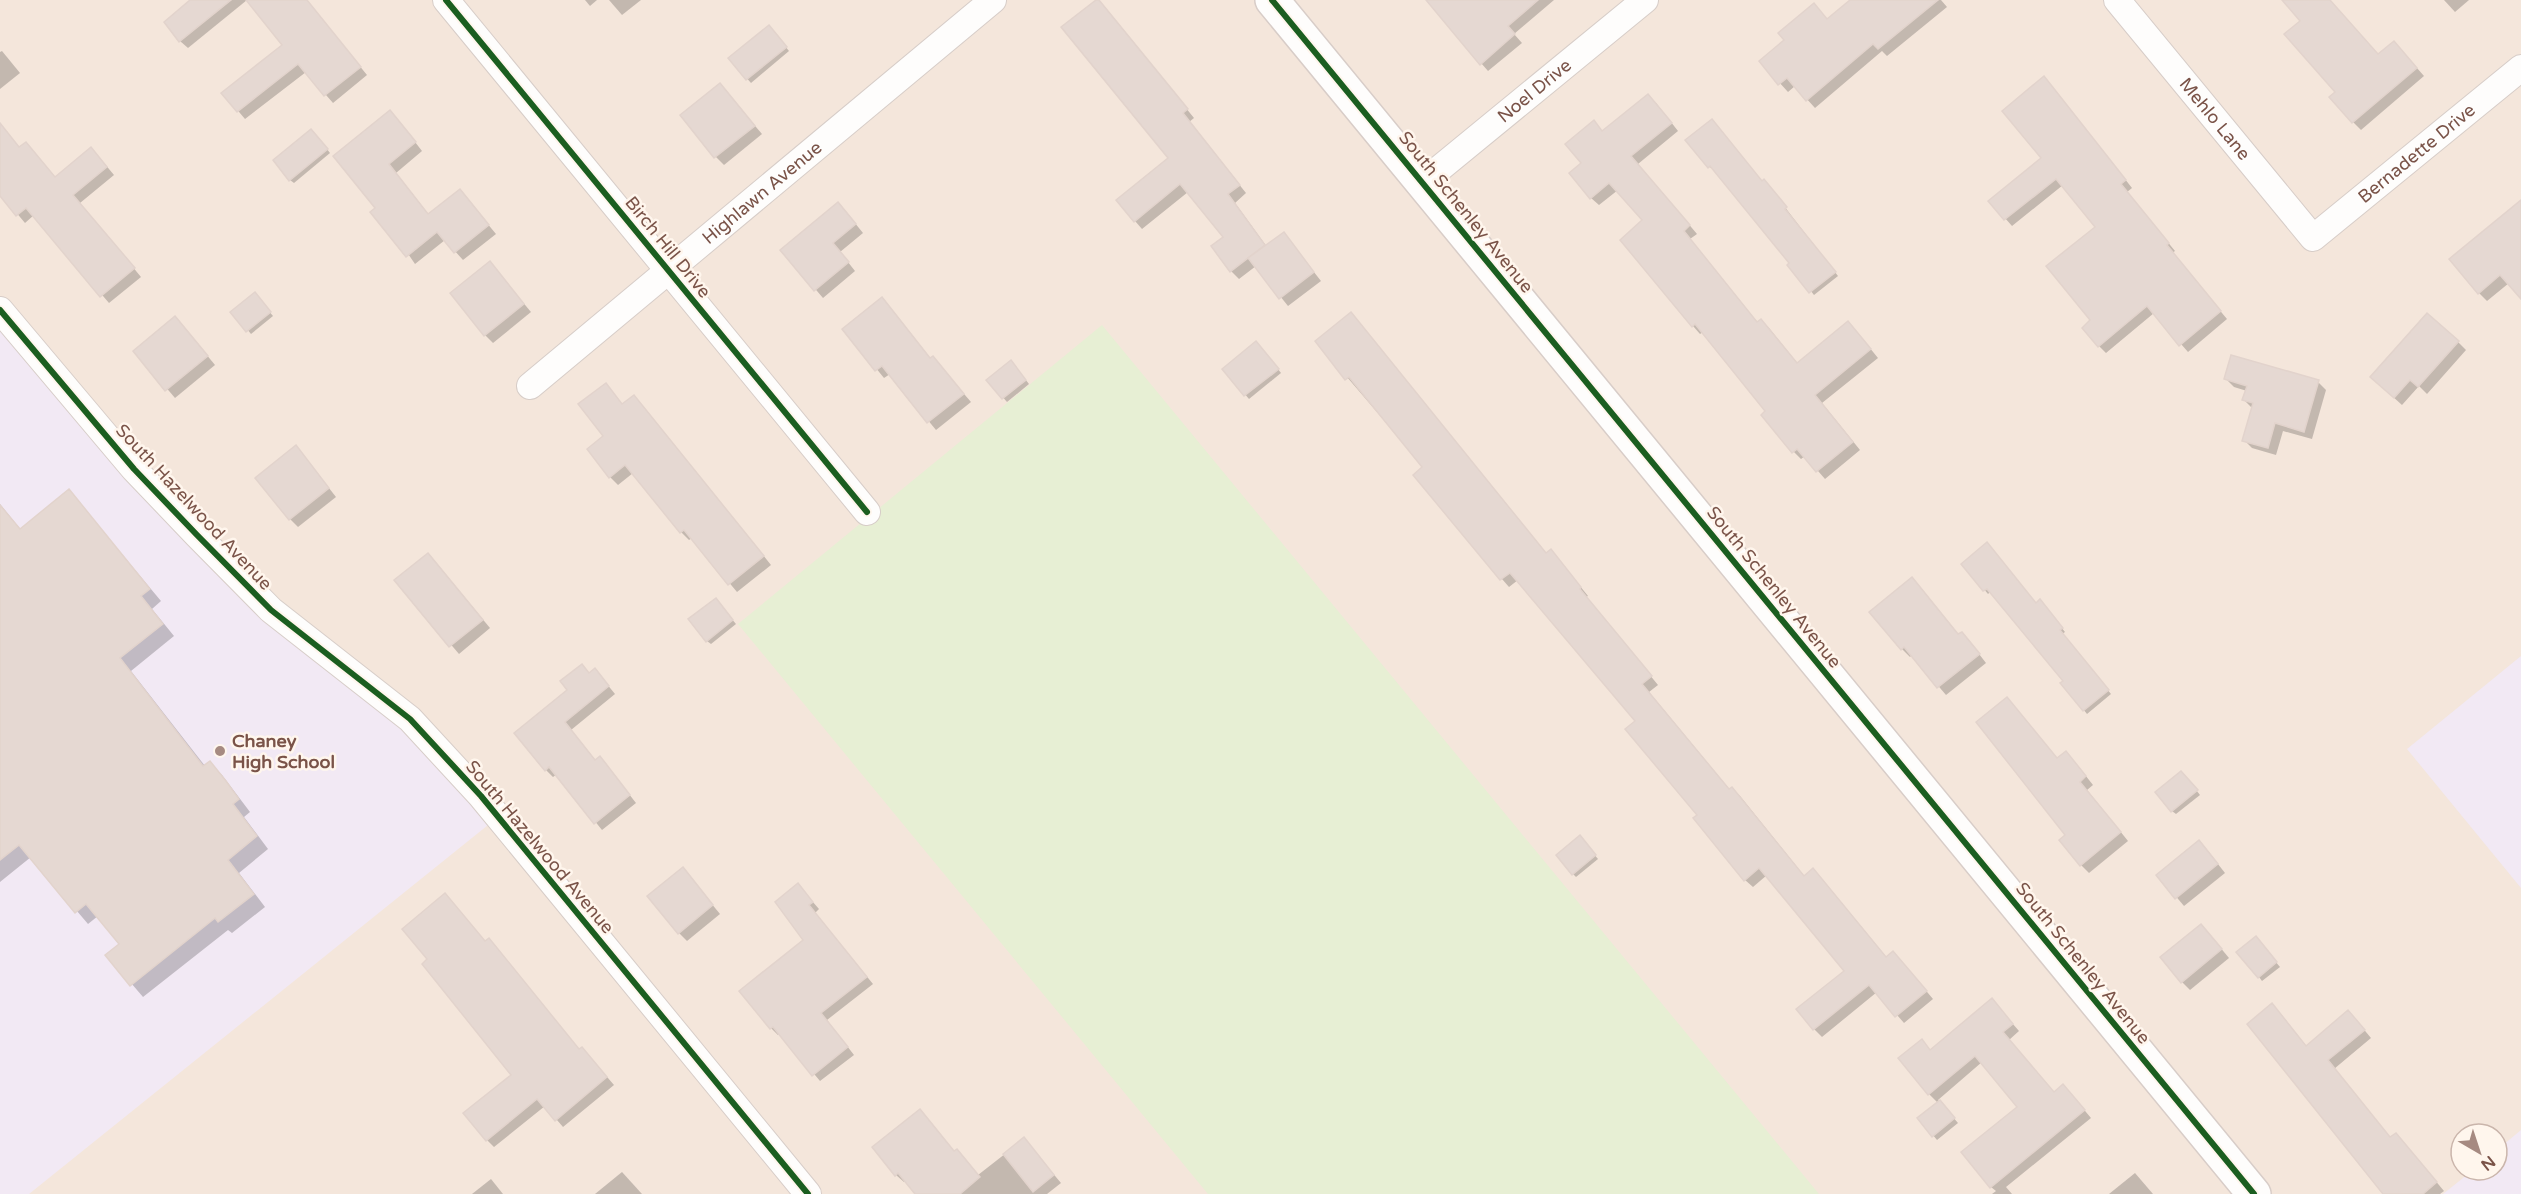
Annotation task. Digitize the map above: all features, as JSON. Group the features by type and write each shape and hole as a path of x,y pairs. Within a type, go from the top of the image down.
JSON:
{"street":[{"name":"Birch Hill Drive","path":"446,0 867,512"},
{"name":"Highlawn Avenue","path":"530,386 993,0"},
{"name":"South Schenley Avenue","path":"1272,0 2253,1194"},
{"name":"Noel Drive","path":"1423,182 1646,0"},
{"name":"Mehlo Lane","path":"2117,0 2313,238"},
{"name":"Bernadette Drive","path":"2313,238 2521,68"},
{"name":"South Hazelwood Avenue","path":"0,310 134,469 271,610 410,719 481,796 808,1194"}],"shaded area":[{"path":"0,0 2521,0 2521,1194 0,1194"},
{"name":"Chaney High School","path":"0,310 134,469 340,662 498,817 29,1194 0,1194"},
{"path":"2521,656 2521,888 2407,749"},
{"path":"2521,1130 2521,1194 2443,1194 2458,1182 2509,1182 2509,1140"}],"green space":[{"path":"1102,325 1819,1194 1208,1194 738,624"}],"building":[{"path":"190,0 231,0 179,42 164,22"},
{"path":"246,0 307,0 361,67 324,96 298,64 237,112 221,93 282,45"},
{"path":"1099,0 1188,109 1183,113 1240,185 1228,194 1265,245 1230,272 1211,246 1223,237 1180,184 1134,222 1116,200 1168,158 1061,27"},
{"path":"1426,0 1538,0 1508,26 1515,34 1480,65"},
{"path":"1850,0 1938,0 1878,49 1873,44 1806,101 1787,78 1778,85 1759,61 1784,40 1778,33 1814,3 1827,19"},
{"path":"2282,0 2330,0 2378,54 2394,41 2417,68 2352,123 2329,97 2335,92 2284,34 2300,21"},
{"path":"769,25 787,47 746,80 728,58"},
{"path":"2044,76 2126,180 2121,184 2221,311 2179,346 2147,306 2098,347 2082,328 2090,320 2046,266 2095,227 2056,179 2004,220 1988,201 2041,158 2002,111"},
{"path":"720,83 755,126 714,158 680,115"},
{"path":"1648,94 1672,123 1631,156 1690,225 1684,231 1757,322 1761,319 1797,363 1848,321 1871,349 1815,395 1853,442 1816,472 1797,449 1792,453 1761,415 1765,411 1695,324 1692,327 1620,240 1642,220 1609,183 1590,199 1569,173 1581,163 1565,144 1594,120 1602,131"},
{"path":"390,110 416,142 389,164 428,214 460,189 489,225 454,253 437,232 406,257 370,212 375,208 333,156"},
{"path":"1712,119 1762,181 1764,179 1787,207 1785,209 1836,272 1809,293 1787,265 1789,263 1710,166 1708,168 1685,140"},
{"path":"0,123 19,147 26,142 55,177 91,147 107,167 73,195 135,268 100,297 26,208 16,216 0,196"},
{"path":"311,129 328,149 289,181 273,160"},
{"path":"2521,200 2521,299 2500,275 2478,294 2449,259"},
{"path":"838,202 856,224 833,243 849,262 814,291 780,250"},
{"path":"1284,232 1314,272 1279,299 1248,258"},
{"path":"490,261 524,304 484,336 450,293"},
{"path":"255,292 271,312 246,332 230,312"},
{"path":"882,297 930,358 933,356 964,394 927,423 882,366 875,371 842,329"},
{"path":"1351,312 1546,553 1551,549 1581,587 1580,589 1652,676 1642,684 1729,789 1732,787 1804,876 1813,868 1886,957 1893,951 1927,991 1895,1017 1869,985 1813,1030 1796,1009 1844,971 1759,868 1744,881 1693,818 1697,815 1625,729 1635,721 1510,573 1500,580 1413,475 1422,467 1349,377 1345,380 1315,341"},
{"path":"2427,313 2459,341 2418,387 2410,380 2394,398 2370,377"},
{"path":"175,316 208,356 165,391 133,351"},
{"path":"1256,341 1279,369 1244,396 1222,369"},
{"path":"2231,355 2319,380 2304,432 2275,423 2268,448 2242,441 2253,403 2242,400 2247,386 2224,379"},
{"path":"1011,360 1026,380 1002,399 986,380"},
{"path":"606,383 622,404 634,395 764,556 728,585 684,530 680,533 625,465 609,478 587,449 603,436 578,404"},
{"path":"296,445 329,488 289,520 255,478"},
{"path":"69,489 150,589 141,596 163,624 120,658 203,766 210,761 226,781 239,799 233,804 257,836 228,860 254,894 218,922 215,918 130,986 105,955 119,944 86,904 75,913 19,845 0,860 0,505 20,529"},
{"path":"1987,542 2036,603 2040,599 2063,628 2060,630 2109,690 2083,711 2060,683 2063,681 1987,589 1983,591 1961,564"},
{"path":"428,553 483,620 449,647 394,580"},
{"path":"1912,577 1958,634 1962,632 1980,654 1937,688 1904,647 1901,650 1869,612"},
{"path":"716,598 733,620 706,642 688,619"},
{"path":"582,664 589,673 595,668 609,686 565,722 595,760 600,756 630,795 594,824 549,767 545,771 514,733 567,690 560,681"},
{"path":"2007,697 2057,758 2066,751 2086,776 2080,782 2121,832 2080,866 2059,840 2065,835 1976,722"},
{"path":"2181,771 2198,790 2171,812 2155,792"},
{"path":"1580,835 1596,855 1572,875 1556,855"},
{"path":"2199,840 2218,864 2175,899 2156,875"},
{"path":"683,867 713,905 678,934 647,896"},
{"path":"798,883 813,902 809,905 867,977 821,1013 848,1047 812,1076 773,1027 770,1029 739,991 803,940 775,902"},
{"path":"445,893 485,941 489,938 579,1049 582,1047 607,1077 555,1121 537,1099 486,1141 463,1113 511,1075 422,964 427,959 402,929"},
{"path":"2201,924 2222,949 2181,983 2160,957"},
{"path":"2256,936 2277,962 2258,978 2236,952"},
{"path":"1992,998 2013,1024 2003,1032 2054,1092 2063,1084 2085,1110 1990,1188 1961,1152 2017,1107 1975,1056 1928,1095 1898,1058 1922,1039 1930,1050"},
{"path":"2272,1003 2306,1046 2348,1010 2365,1030 2328,1060 2390,1137 2396,1133 2437,1182 2423,1194 2383,1194 2247,1024"},
{"path":"1940,1100 1955,1118 1932,1137 1917,1118"},
{"path":"920,1109 954,1151 957,1149 980,1177 960,1194 915,1194 898,1173 895,1176 872,1147"},
{"path":"1024,1137 1054,1175 1033,1192 1003,1154"}],"cycle path":[{"path":"446,0 867,512"},
{"path":"1272,0 2254,1194"},
{"path":"0,310 134,469 271,610 410,719 481,796 808,1194"}],"place":[{"name":"Chaney High School","path":"220,751"}]}
